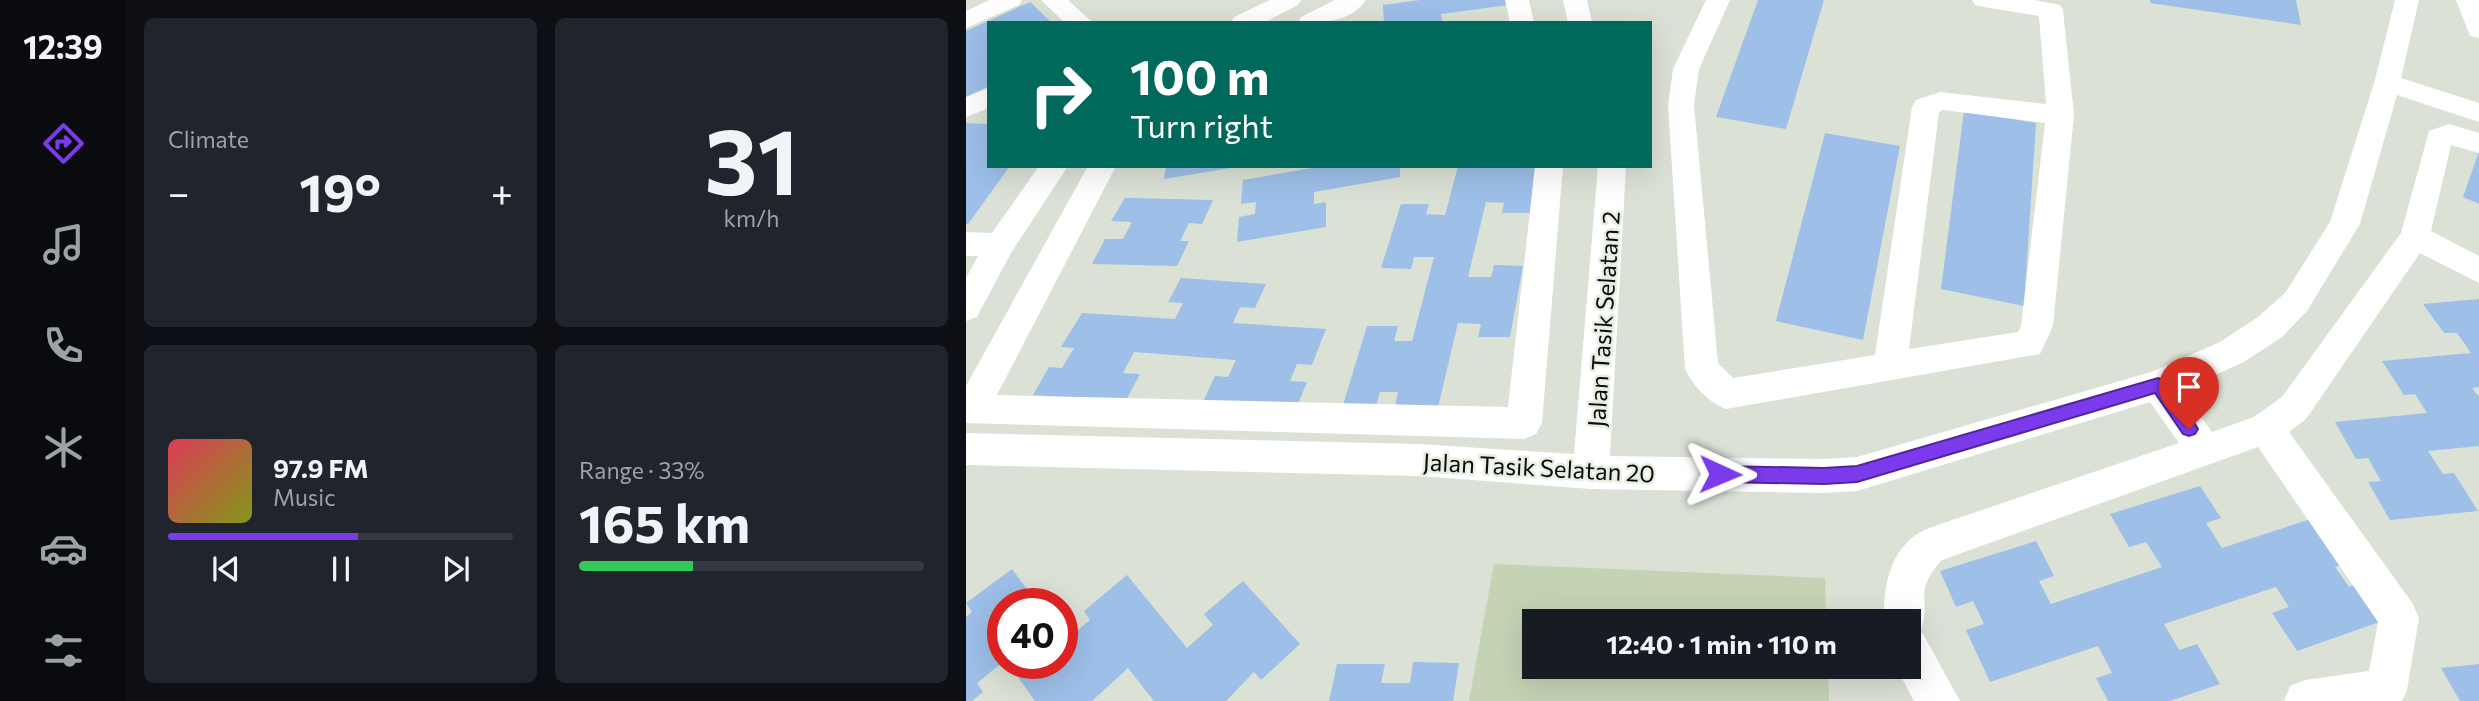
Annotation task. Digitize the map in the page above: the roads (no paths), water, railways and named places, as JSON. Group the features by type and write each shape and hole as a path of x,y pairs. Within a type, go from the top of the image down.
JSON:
{"street":[{"path":"966,20 1010,0"},
{"path":"1053,0 1079,21"},
{"path":"1247,21 1289,0"},
{"path":"1314,21 1354,0"},
{"path":"1517,0 1522,21"},
{"path":"1575,0 1580,21"},
{"path":"1718,0 1686,69 1681,105 1702,369 1726,394 2028,344 2037,326 2060,115 2051,10 1984,0"},
{"name":"Jalan Tasik Selatan 20","path":"966,449 1419,460 1591,472 1824,476 1857,474 2158,385 2232,352 2270,327 2295,302 2314,277 2345,224 2387,83 2407,0"},
{"path":"2468,0 2478,27"},
{"path":"2387,83 2479,113"},
{"path":"966,108 987,98"},
{"path":"1890,367 1926,107 1940,101 2060,115"},
{"path":"1903,609 1902,585 1912,564 1929,546 2266,429 2294,408 2415,236 2439,138 2449,134 2479,143"},
{"path":"1101,168 971,410 1524,423 1549,168"},
{"name":"Jalan Tasik Selatan 2","path":"1591,472 1612,168"},
{"path":"966,308 1000,245 1047,178 1086,197"},
{"path":"2415,236 2479,271"},
{"path":"966,244 1000,245"},
{"path":"2158,385 2205,451"},
{"path":"2266,429 2399,618 2386,690 2305,701"},
{"path":"1921,674 1939,701"}]}
